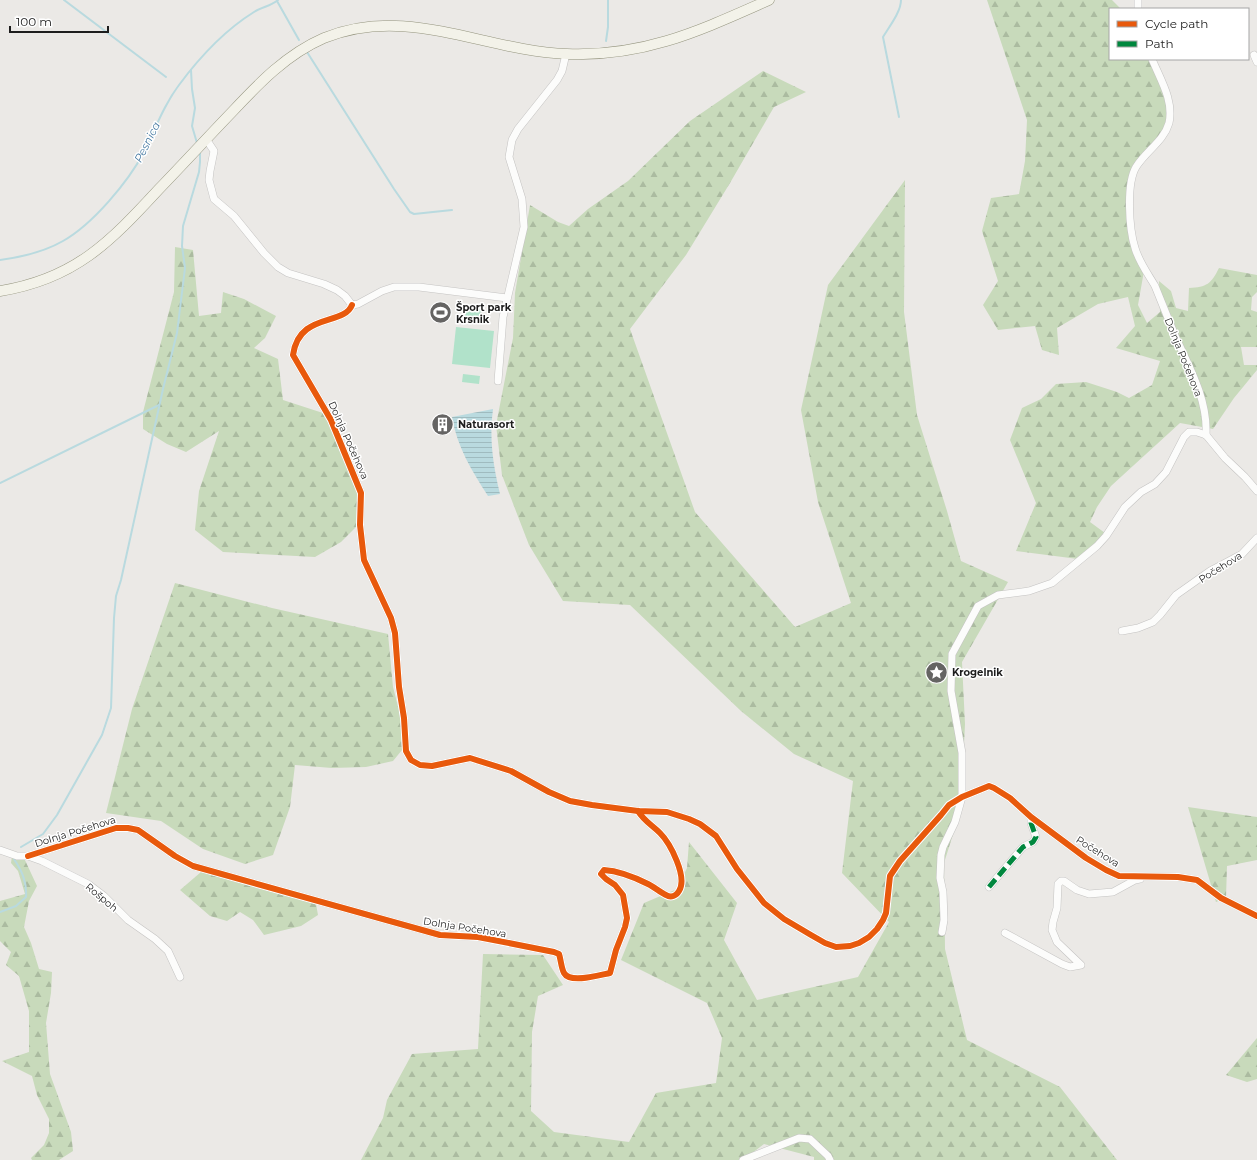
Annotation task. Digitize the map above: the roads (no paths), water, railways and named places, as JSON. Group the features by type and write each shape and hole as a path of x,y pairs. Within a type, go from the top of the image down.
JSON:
{"main road":[{"path":"0,291 46,280 93,254 124,226 258,85 280,65 302,50 315,42 330,36 351,30 385,26 420,27 524,48 566,54 608,53 649,47 686,35 770,0"}],"street":[{"path":"498,381 503,317 524,227 522,199 509,157 512,140 518,129 557,80 562,71 566,54"},
{"name":"Dolnja Počehova","path":"1152,60 1169,101 1169,122 1164,134 1136,167 1130,188 1131,222 1135,248 1145,271 1156,286 1198,389 1204,412 1206,435"},
{"path":"200,145 214,151 210,171 210,180 214,199 234,216 264,253 278,267 288,273 324,284 337,290 345,296 352,305"},
{"name":"Dolnja Počehova","path":"507,298 419,287 394,287 382,291 358,304 352,305 348,311 315,324 302,333 294,344 293,355 331,420 361,493 360,525 364,560 391,618 395,633 406,750 410,760 420,765 432,766 470,758 511,771 549,792 570,801 638,811 673,813 700,824 716,836 737,869 764,903 784,919 810,935 836,947 850,946 859,943 877,930 886,913 890,876 900,860 941,816 949,804 962,797"},
{"path":"942,932 944,920 943,892 940,878 941,856 943,847 955,822 962,797 962,753 951,691 952,654 978,606 998,595 1029,591 1052,582 1097,546 1106,536 1125,507 1141,492 1154,484 1166,472 1184,437 1190,432 1197,432 1206,435 1225,458 1257,491"},
{"name":"Počehova","path":"1122,631 1138,628 1153,622 1176,595 1210,571 1242,554 1257,538"},
{"name":"Počehova","path":"962,797 989,786 994,788 1010,798 1031,817 1086,858 1106,870 1119,876 1178,877 1197,880 1221,898 1257,916"},
{"name":"Dolnja Počehova","path":"28,856 116,828 138,830 192,866 440,935 478,937 554,952 559,954 562,960 564,973 568,977 574,979 610,974 616,950 625,927 627,918 623,895 615,885 601,874 604,870 612,871 648,884 667,896 675,896 680,890 682,882 681,873 668,844 659,832 645,821 638,811"},
{"path":"989,887 1018,852 1023,847 1033,842 1036,837 1031,823 1031,817"},
{"name":"Rošpoh","path":"0,850 16,856 28,856 42,861 94,888 128,920 155,939 168,951 180,977"},
{"name":"Počehova","path":"1005,934 1062,964 1070,966 1081,964 1057,942 1052,930 1058,884 1062,881 1077,890 1089,894 1113,892 1135,880 1149,876"},
{"path":"743,1160 799,1138 810,1139 828,1156 830,1160"}],"water":[{"path":"493,409 491,430 492,452 500,494 488,496 461,449 452,417"}],"waterway":[{"path":"64,0 166,77"},
{"name":"Pesnica","path":"0,260 25,256 41,251 63,241 74,234 98,213 119,189 137,164 168,101 195,65 213,45 243,19 278,0"},
{"path":"606,41 608,27 608,0"},
{"path":"899,117 883,37 897,14 901,0"},
{"path":"277,1 299,40"},
{"path":"307,52 410,212 414,214 452,210"},
{"path":"191,70 195,108 192,126 197,143"},
{"path":"21,847 43,834 57,815 102,735 111,708 116,596 121,580 163,389 177,333 185,268 182,246 183,226 199,172 200,151"},
{"path":"0,483 159,405"},
{"path":"0,912 16,906 26,897 26,886 14,859"}],"place":[{"name":"Šport park Krsnik","path":"441,313"},
{"name":"Naturasort","path":"443,424"},
{"name":"Krogelnik","path":"937,672"}]}
